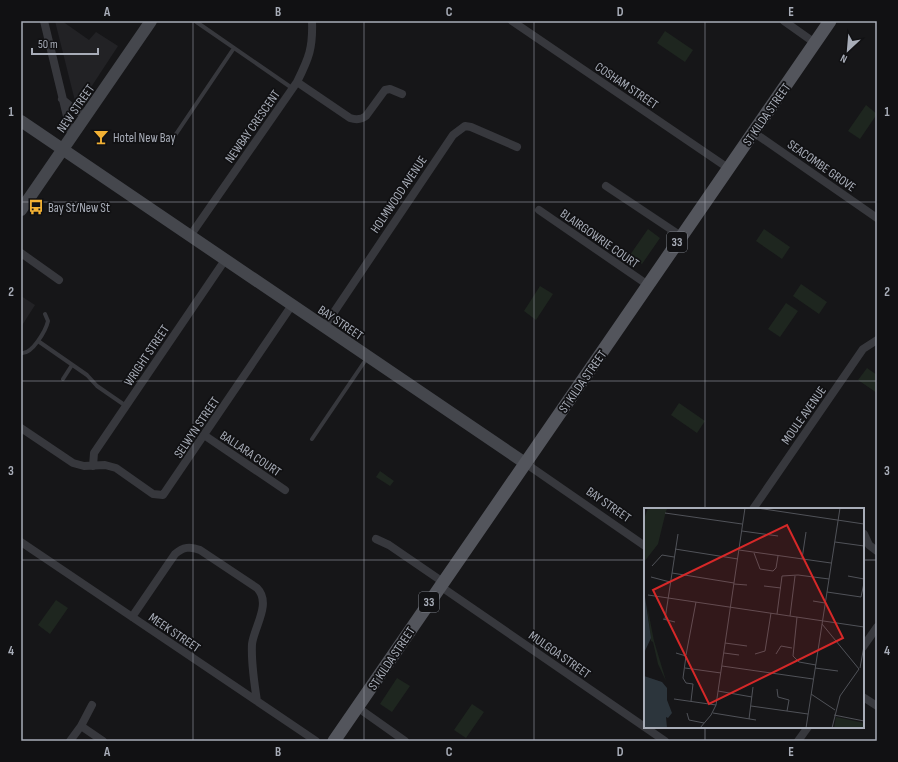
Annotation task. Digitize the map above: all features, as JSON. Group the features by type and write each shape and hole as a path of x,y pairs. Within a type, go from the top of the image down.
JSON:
{"main road":[{"name":"ST KILDA STREET","path":"334,741 830,21"}],"street":[{"path":"44,21 72,137"},
{"name":"NEW STREET","path":"21,210 151,21"},
{"name":"NEWBAY CRESCENT","path":"190,236 295,85 311,50 312,21"},
{"name":"COSHAM STREET","path":"512,21 728,168"},
{"path":"784,21 815,43"},
{"path":"295,85 355,120 362,119 366,116 385,90 390,89 402,94"},
{"path":"62,99 74,109 86,116"},
{"name":"BAY STREET","path":"21,121 644,545"},
{"name":"HOLMWOOD AVENUE","path":"324,326 452,135 465,126 471,127 517,147"},
{"name":"SEACOMBE GROVE","path":"753,132 877,218"},
{"path":"606,186 681,236"},
{"name":"BLAIRGOWRIE COURT","path":"539,210 648,285"},
{"path":"21,253 59,280"},
{"name":"WRIGHT STREET","path":"93,466 94,453 225,260"},
{"name":"SELWYN STREET","path":"93,466 105,465 116,468 153,494 157,496 163,495 292,305"},
{"name":"MOULE AVENUE","path":"754,508 863,349 877,340"},
{"path":"21,428 73,463 84,466 93,466"},
{"name":"BALLARA COURT","path":"204,436 285,490"},
{"path":"864,534 869,545 877,551"},
{"name":"MULGOA STREET","path":"376,539 389,545 644,726"},
{"name":"MEEK STREET","path":"21,542 316,741"},
{"path":"132,618 175,554 185,547 200,550 257,588 262,593 262,607 252,643 252,659 257,701"},
{"path":"864,646 877,627"},
{"path":"864,698 877,706"},
{"path":"70,741 81,726 92,705"},
{"path":"357,707 405,741"},
{"path":"81,726 103,741"},
{"name":"MULGOA STREET","path":"647,728 665,741"},
{"path":"798,741 807,728"}],"lane":[{"path":"195,21 234,48 295,85"},
{"path":"176,134 234,48"},
{"path":"21,353 25,354 28,352 38,341 47,325 48,321 45,314"},
{"path":"38,341 87,375 97,386 126,406"},
{"path":"312,439 368,357"},
{"path":"63,378 72,365"}],"shaded area":[{"path":"55,21 62,21 89,40 96,32 118,46 80,104 75,101"},
{"path":"665,31 693,50 685,62 657,43"},
{"path":"866,105 877,114 860,139 848,131"},
{"path":"648,229 660,238 642,264 630,255"},
{"path":"764,229 790,247 782,259 756,241"},
{"path":"801,284 827,302 819,314 793,296"},
{"path":"540,286 553,294 536,320 524,311"},
{"path":"21,296 35,305 21,327"},
{"path":"786,303 798,311 780,337 768,329"},
{"path":"867,368 877,375 877,393 858,380"},
{"path":"679,403 705,421 697,433 671,415"},
{"path":"380,471 394,481 390,486 376,477"},
{"path":"56,600 68,608 50,634 38,625"},
{"path":"397,678 410,686 392,712 380,704"},
{"path":"472,704 484,712 466,738 454,730"}],"place":[{"name":"Hotel New Bay","path":"101,137"},
{"name":"Bay St/New St","path":"36,207"}]}
